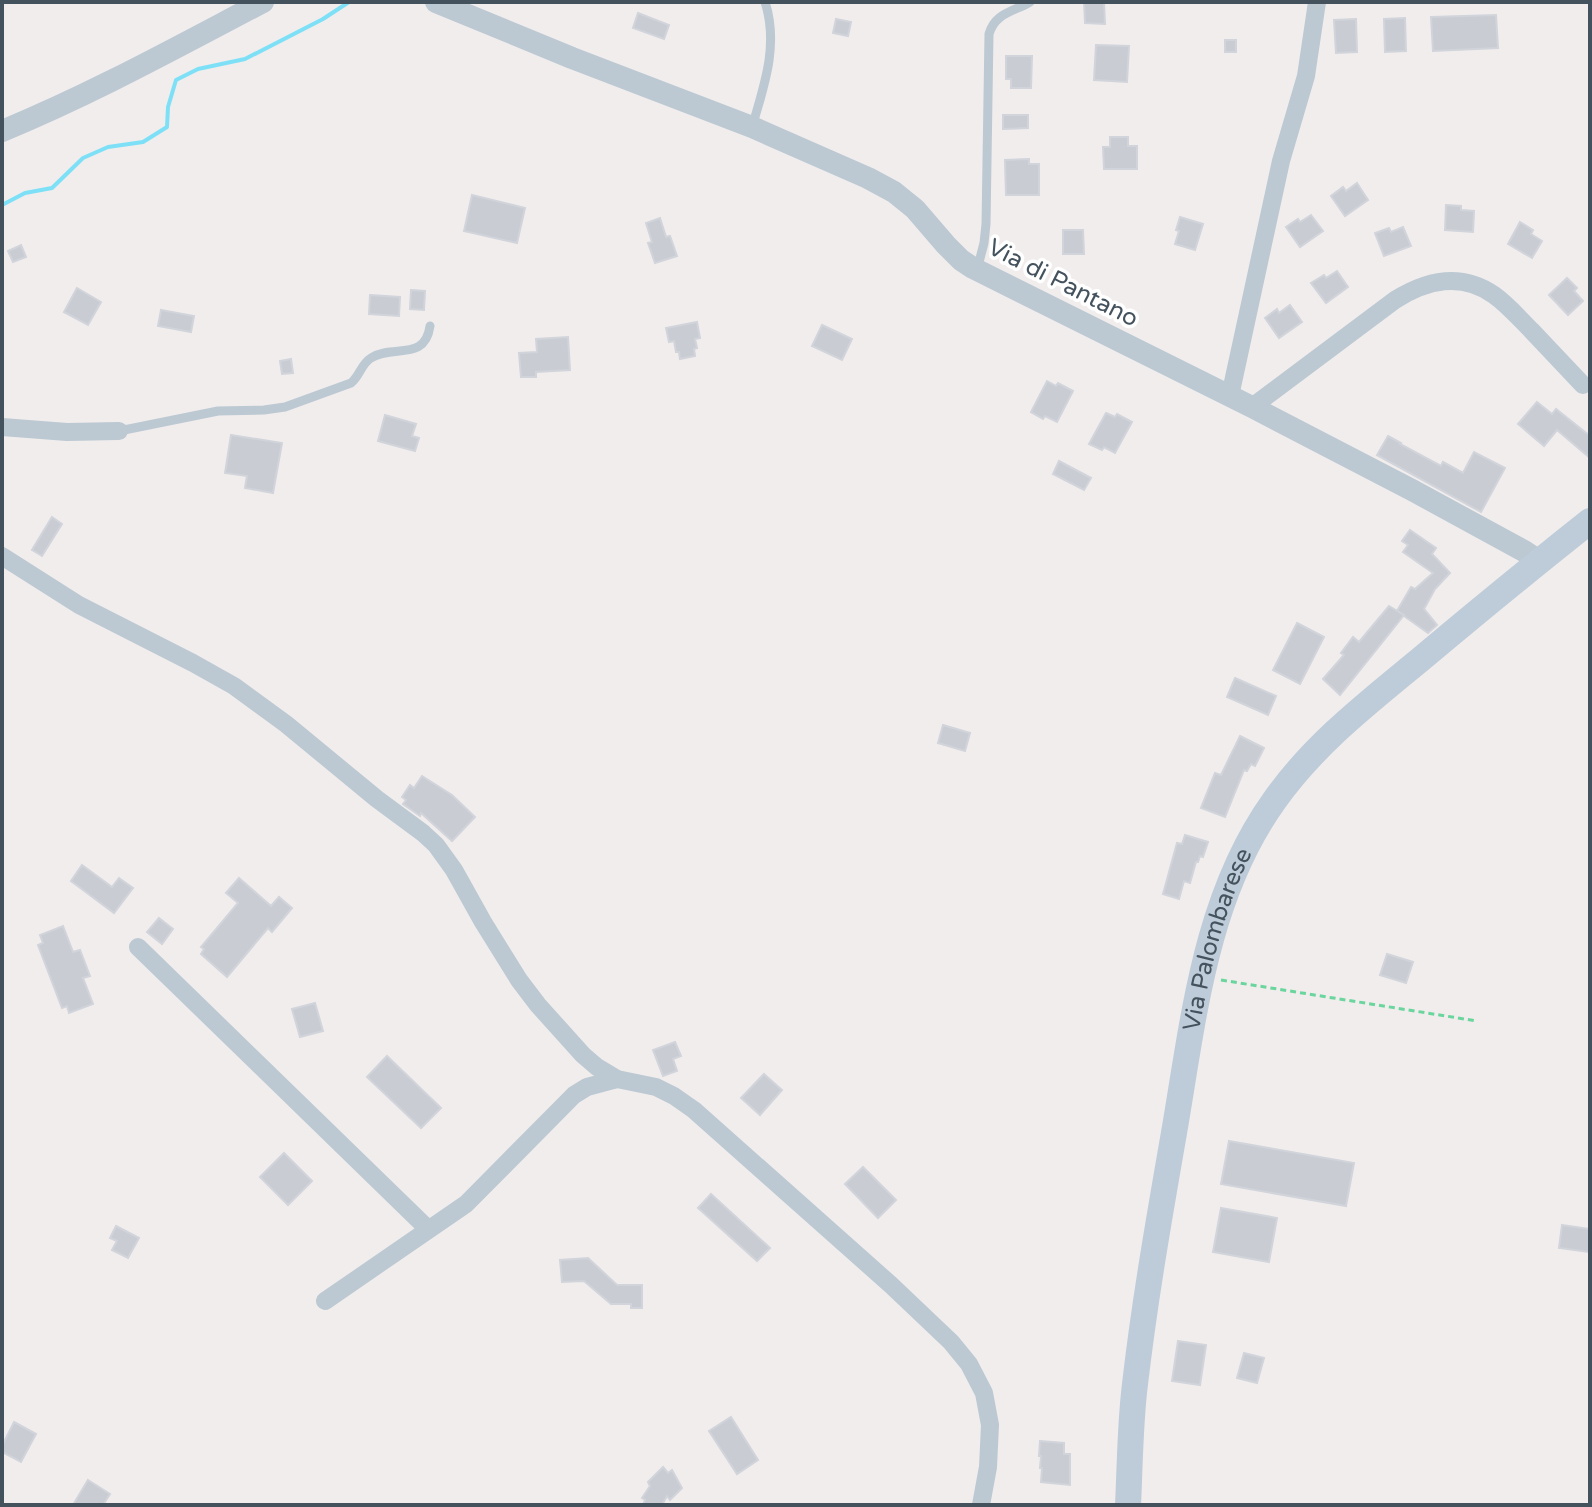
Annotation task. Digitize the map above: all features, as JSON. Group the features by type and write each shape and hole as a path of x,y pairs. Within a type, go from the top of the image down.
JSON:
{"main road":[{"name":"Via Palombarese","path":"1128,1505 1138,1362 1165,1183 1202,976 1219,912 1238,861 1261,820 1289,781 1338,728 1590,521"}],"street":[{"path":"2,131 136,69 263,2"},
{"name":"Via di Pantano","path":"436,2 752,127 868,178 898,195 923,216 955,254 977,270 1252,407 1437,503 1539,561"},
{"path":"1230,396 1281,161 1306,76 1317,2"},
{"path":"1252,407 1395,300 1417,287 1443,281 1474,285 1497,297 1583,385"},
{"path":"2,427 67,432 119,431"},
{"path":"2,556 79,605 234,686 431,840 454,870 531,996 583,1055 617,1079 656,1087 694,1110 884,1278 964,1356 984,1393 990,1425 988,1467 981,1505"},
{"path":"138,947 428,1229"},
{"path":"325,1301 473,1199 574,1095 587,1087 617,1079"}],"lane":[{"path":"752,127 770,58 771,35 765,2"},
{"path":"977,270 986,224 989,34 1000,16 1030,2"},
{"path":"119,431 218,411 271,409 297,403 351,383 374,356 421,345 427,339 430,326"}],"path":[{"path":"1202,976 1477,1021"}],"building":[{"path":"1084,2 1104,2 1105,24 1085,23"},
{"path":"638,13 669,25 664,39 633,28"},
{"path":"1496,15 1498,48 1433,51 1431,17"},
{"path":"1405,18 1406,51 1385,52 1384,19"},
{"path":"836,19 851,22 848,36 833,33"},
{"path":"1356,19 1357,52 1336,53 1334,20"},
{"path":"1225,40 1236,40 1236,52 1225,52"},
{"path":"1096,45 1129,46 1127,82 1094,80"},
{"path":"1006,56 1032,56 1031,88 1011,88 1011,79 1006,79"},
{"path":"1003,115 1028,115 1028,128 1003,129"},
{"path":"1110,137 1128,137 1128,146 1137,146 1137,169 1104,169 1103,147 1110,147"},
{"path":"1029,159 1029,164 1039,164 1039,195 1006,195 1005,160"},
{"path":"1357,183 1368,200 1345,216 1331,196 1343,187 1346,191"},
{"path":"472,195 525,208 517,243 464,231"},
{"path":"1446,205 1474,211 1473,232 1445,230"},
{"path":"1311,215 1323,231 1300,247 1286,227"},
{"path":"1180,217 1203,224 1195,250 1175,244"},
{"path":"660,218 677,256 655,263 648,243 652,242 646,223"},
{"path":"1520,222 1533,230 1531,234 1542,241 1532,258 1508,244"},
{"path":"1403,227 1411,246 1384,256 1375,233"},
{"path":"1063,230 1083,230 1084,254 1063,254"},
{"path":"21,245 26,257 13,262 8,251"},
{"path":"1337,271 1348,287 1326,303 1311,283"},
{"path":"1567,278 1577,288 1574,291 1583,301 1568,315 1549,295"},
{"path":"77,288 101,302 88,325 64,312"},
{"path":"411,290 425,291 424,310 410,309"},
{"path":"370,295 400,297 399,316 369,314"},
{"path":"1290,305 1302,322 1279,338 1265,318 1277,309 1279,313"},
{"path":"161,310 194,316 191,332 158,326"},
{"path":"697,322 700,338 695,339 695,356 680,359 674,341 669,342 666,328"},
{"path":"822,325 852,339 842,360 812,346"},
{"path":"568,337 570,370 536,372 536,377 521,377 519,353 537,352 536,339"},
{"path":"291,359 293,373 282,374 280,361"},
{"path":"1047,381 1073,391 1057,422 1031,412"},
{"path":"1537,402 1552,414 1556,409 1590,436 1590,458 1557,430 1544,446 1518,424"},
{"path":"1106,413 1115,417 1117,414 1132,422 1115,453 1089,444"},
{"path":"385,415 416,424 412,436 419,438 415,451 378,441"},
{"path":"231,435 282,443 273,493 245,488 247,476 225,473"},
{"path":"1388,436 1441,466 1443,462 1463,473 1474,452 1505,468 1481,512 1377,455"},
{"path":"1059,461 1091,478 1084,490 1053,474"},
{"path":"52,517 62,524 42,556 32,550"},
{"path":"1410,530 1436,548 1432,554 1450,573 1435,589 1424,609 1437,625 1428,633 1397,611 1411,587 1415,589 1433,573 1403,552 1408,545 1402,541"},
{"path":"1389,606 1404,615 1340,695 1323,679 1344,655 1341,653 1353,637 1359,642"},
{"path":"1297,623 1324,637 1300,684 1273,670"},
{"path":"1235,678 1276,696 1268,715 1227,697"},
{"path":"943,725 970,733 965,751 938,743"},
{"path":"1240,736 1264,748 1255,766 1251,764 1247,771 1244,770 1225,817 1201,808 1215,773 1221,775"},
{"path":"422,776 452,795 475,817 452,841 421,813 420,816 403,804 406,800 402,797 410,785 414,788"},
{"path":"1185,835 1208,842 1203,857 1200,856 1196,862 1190,883 1184,881 1179,899 1163,894 1177,843 1182,844"},
{"path":"82,865 112,887 119,878 133,888 114,913 71,881"},
{"path":"239,878 271,906 279,897 292,908 272,932 268,928 227,977 201,954 204,949 201,947 238,903 226,893"},
{"path":"159,918 173,929 162,944 147,932"},
{"path":"63,926 73,952 80,950 90,976 83,978 93,1004 69,1013 67,1006 62,1008 38,945 43,943 40,935"},
{"path":"1387,954 1413,962 1406,983 1380,975"},
{"path":"315,1003 323,1031 300,1037 292,1009"},
{"path":"675,1042 681,1056 673,1059 677,1071 663,1076 653,1050"},
{"path":"387,1056 441,1108 421,1128 367,1077"},
{"path":"764,1074 782,1090 760,1115 741,1098"},
{"path":"1229,1141 1354,1163 1346,1206 1221,1184"},
{"path":"284,1153 312,1181 288,1205 260,1177"},
{"path":"863,1167 896,1200 878,1218 845,1184"},
{"path":"711,1194 770,1248 757,1261 698,1208"},
{"path":"1221,1208 1277,1218 1269,1262 1213,1252"},
{"path":"1562,1225 1590,1229 1590,1252 1559,1248"},
{"path":"116,1226 139,1238 128,1258 112,1250 117,1241 110,1238"},
{"path":"588,1258 617,1285 642,1285 642,1308 631,1308 631,1304 611,1304 584,1281 562,1282 560,1260"},
{"path":"1178,1341 1206,1345 1200,1385 1172,1381"},
{"path":"1244,1353 1264,1358 1257,1383 1237,1378"},
{"path":"731,1417 758,1460 737,1474 709,1431"},
{"path":"14,1422 36,1434 21,1462 2,1452"},
{"path":"1040,1441 1064,1443 1064,1454 1070,1454 1070,1485 1041,1482"},
{"path":"663,1467 668,1473 672,1470 682,1488 670,1500 667,1496 662,1505 643,1505 645,1500 642,1498 650,1486 648,1482"},
{"path":"88,1480 110,1494 103,1505 73,1505"}],"waterway":[{"path":"2,205 25,193 52,188 83,158 108,147 143,142 167,127 168,107 176,80 198,69 245,59 323,19 349,2"}]}
